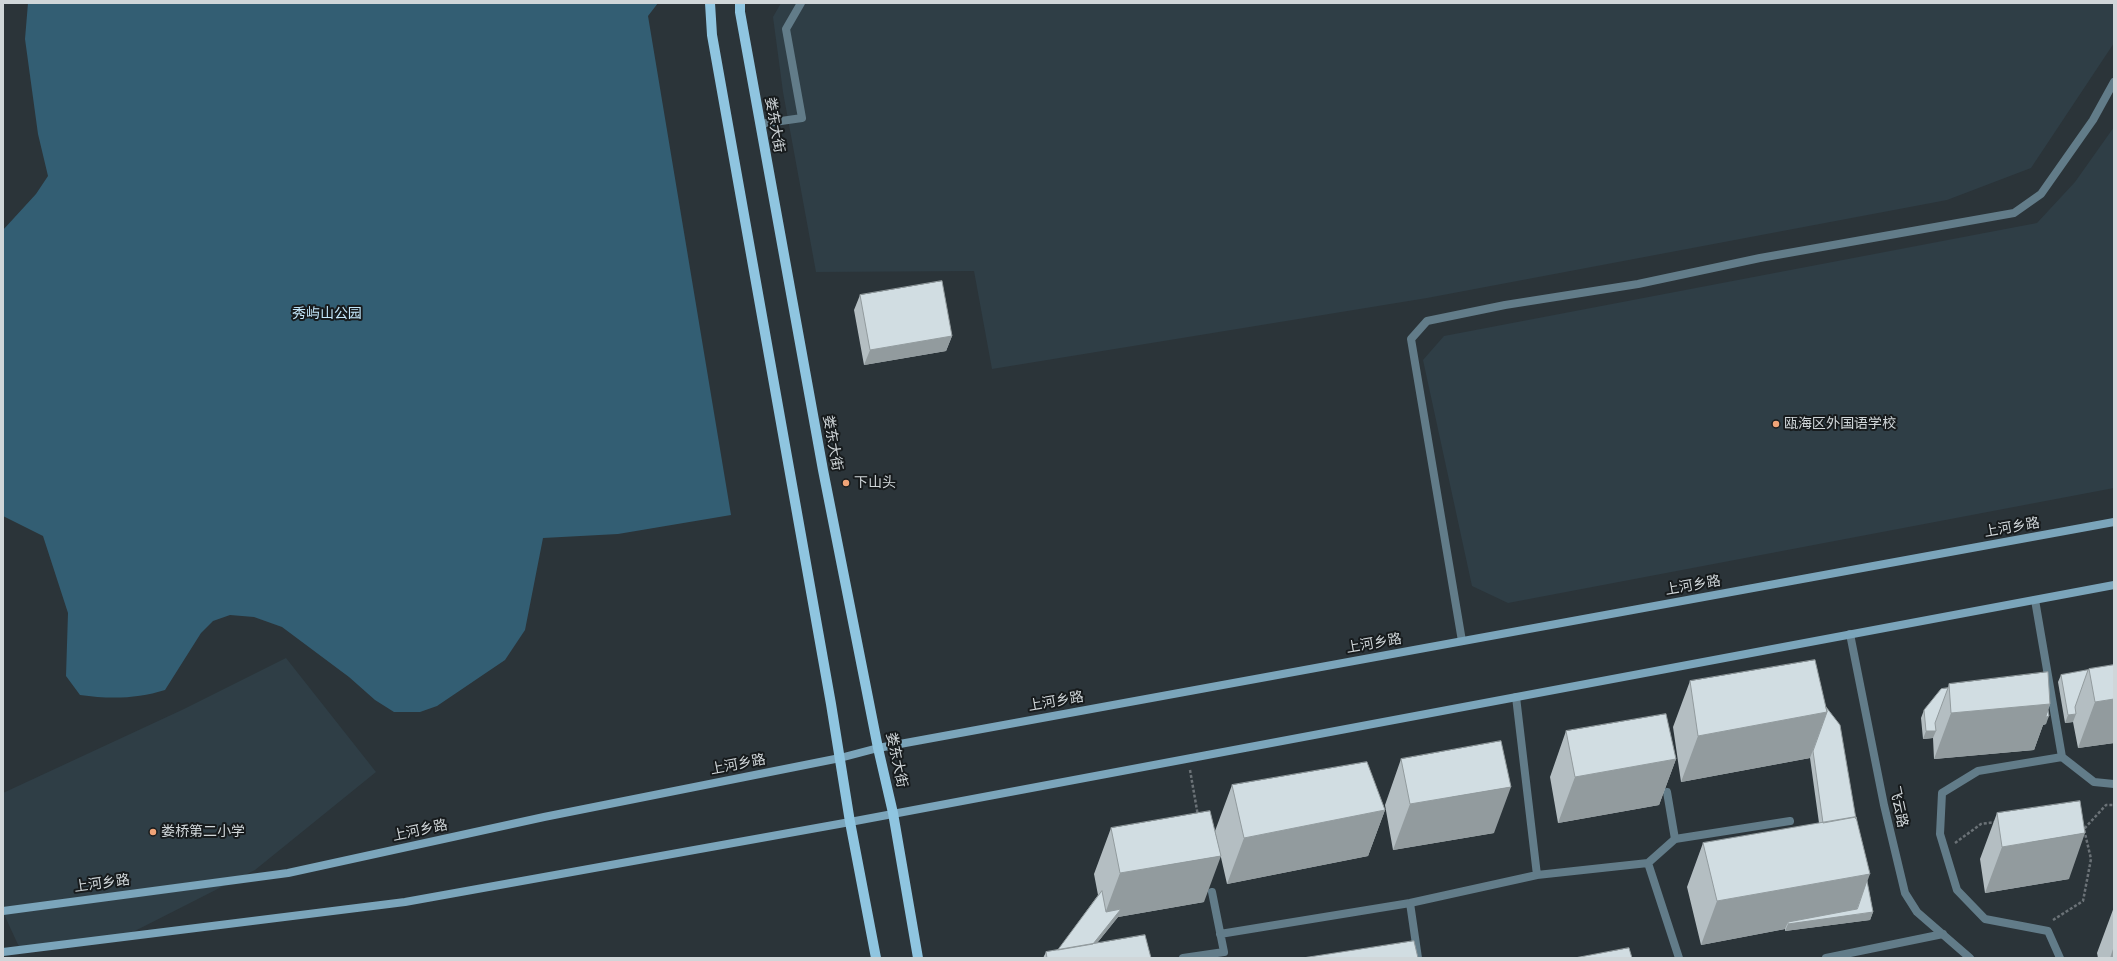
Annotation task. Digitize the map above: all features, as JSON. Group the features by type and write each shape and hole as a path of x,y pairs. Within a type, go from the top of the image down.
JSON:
{"main road":[{"path":"710,3 712,35 840,758 850,822 876,958"},
{"name":"娄东大街","path":"740,3 740,12 822,470 878,748 893,814 918,958"},
{"name":"上河乡路","path":"3,911 288,873 544,817 840,758 878,748 2114,522"},
{"path":"3,952 406,902 850,822 2114,585"}],"street":[{"path":"760,124 802,118 786,29 801,3"},
{"path":"1462,641 1411,339 1427,322 1505,306 1638,284 1760,258 2014,213 2041,194 2093,120 2114,82"},
{"path":"2035,600 2062,757 2094,782 2114,784"},
{"name":"飞云路","path":"1850,634 1884,805 1905,893 1917,912 1943,934 1966,957"},
{"path":"1516,697 1537,875"},
{"path":"2060,958 2048,931 1985,919 1957,890 1940,834 1942,793 1978,771 2062,757"},
{"path":"1666,792 1675,839"},
{"path":"1220,934 1410,904 1537,875 1648,863 1675,839 1790,821"},
{"path":"1648,863 1679,958"},
{"path":"1183,958 1224,955 1212,892"},
{"path":"1410,904 1418,958"},
{"path":"1826,958 1943,934"}],"path":[{"path":"1188,758 1199,821"},
{"path":"2084,829 2106,805 2114,805"},
{"path":"1945,850 1981,824 2003,820"},
{"path":"2077,827 2084,829"},
{"path":"2037,929 2083,901 2091,859 2084,829"}],"shaded area":[{"path":"781,3 2114,3 2114,43 2031,168 1947,200 1427,298 992,369 974,271 816,272 783,92 773,17"},
{"name":"瓯海区外国语学校","path":"2114,127 2114,488 1508,603 1472,586 1423,360 1444,336 2037,223 2075,182"},
{"name":"娄桥第二小学","path":"286,658 376,772 255,870 123,937 20,949 3,912 3,793 184,709"}],"green space":[{"name":"秀屿山公园","path":"28,3 658,3 648,16 731,515 618,534 543,538 525,630 505,660 437,706 420,712 394,712 375,700 349,677 282,627 254,617 230,615 213,621 201,633 165,690 133,697 80,695 66,676 68,613 43,536 3,516 3,230 36,194 48,176 38,134 25,39"}],"building":[{"path":"942,281 952,336 870,350 860,295"},
{"path":"1815,660 1827,712 1698,736 1690,681"},
{"path":"2114,665 2114,699 2095,702 2089,669"},
{"path":"2088,670 2075,707 2076,714 2068,715 2061,675"},
{"path":"2048,672 2050,704 1951,713 1949,684"},
{"path":"1948,688 1935,723 1936,731 1926,731 1924,710 1941,689"},
{"path":"1826,707 1840,725 1856,817 1823,823 1813,751 1827,712"},
{"path":"1666,714 1676,759 1575,777 1566,731"},
{"path":"1501,741 1511,787 1410,804 1401,759"},
{"path":"1367,762 1385,810 1244,838 1232,785"},
{"path":"2080,801 2085,833 2002,847 1997,813"},
{"path":"1210,811 1221,856 1120,873 1111,828"},
{"path":"1856,817 1870,874 1717,901 1703,843"},
{"path":"1867,881 1873,912 1788,924 1788,922 1857,909"},
{"path":"1102,891 1106,912 1121,909 1093,944 1058,950"},
{"path":"1145,935 1151,958 1047,958 1046,952"},
{"path":"1414,941 1418,958 1303,958"},
{"path":"1629,948 1632,958 1575,958"}],"place":[{"name":"瓯海区外国语学校","path":"1776,424"},
{"name":"下山头","path":"846,483"},
{"name":"娄桥第二小学","path":"153,832"}]}
